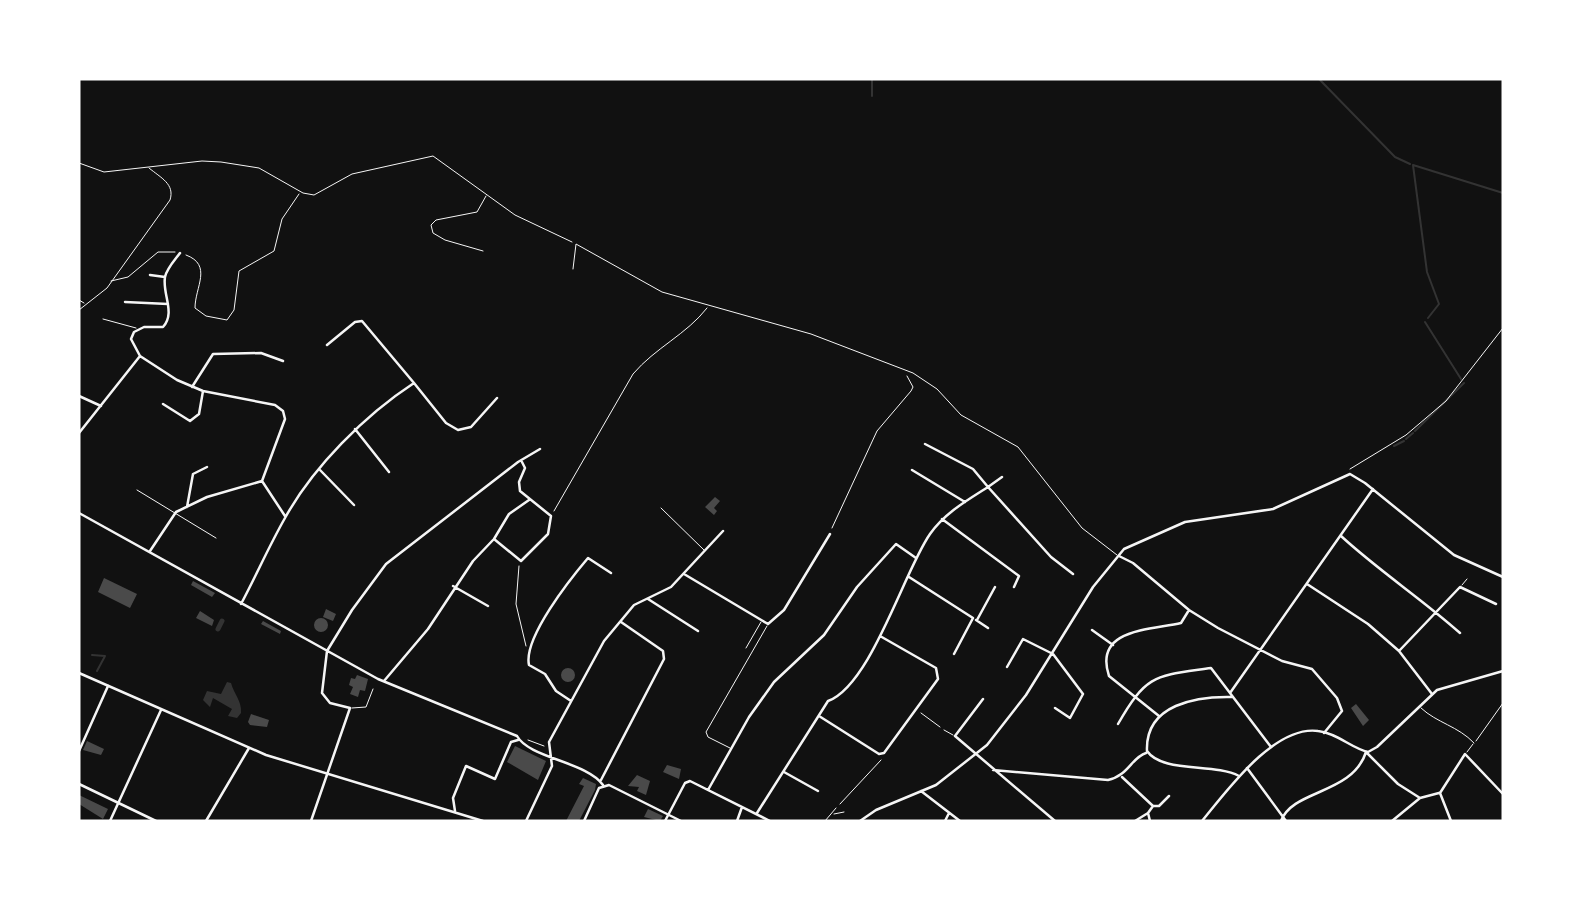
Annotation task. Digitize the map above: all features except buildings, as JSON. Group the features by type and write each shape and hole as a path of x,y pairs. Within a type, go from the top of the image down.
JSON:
{"street":[{"path":"180,253 165,277 169,314 165,325 138,329 131,339 140,355 192,387 268,403 283,411 285,419 262,481"},
{"path":"150,275 165,277"},
{"path":"125,302 168,304"},
{"path":"327,345 355,322 362,321 446,422 458,430 471,427 497,398"},
{"path":"192,387 213,354 261,353 283,361"},
{"path":"79,433 140,355"},
{"path":"241,605 285,516 320,470 355,429 414,383"},
{"path":"163,404 190,421 199,414 203,391"},
{"path":"79,396 100,406"},
{"path":"355,429 389,472"},
{"path":"925,444 973,469 1051,557 1073,575"},
{"path":"311,821 350,708 330,703 321,693 327,651 352,610 386,565 430,528 540,449"},
{"path":"494,539 520,563 548,534 551,516 529,500 519,486 525,468 522,462"},
{"path":"187,507 193,474 207,467"},
{"path":"320,470 354,505"},
{"path":"912,470 965,502"},
{"path":"860,821 876,810 942,781 975,756 1004,727 1053,654 1093,587 1124,549 1178,524 1273,509 1347,474 1373,489 1454,555 1503,577"},
{"path":"757,813 828,701 837,698 851,681 880,636 916,558 942,519 1002,477"},
{"path":"150,551 176,512 207,497 262,481"},
{"path":"262,481 285,516"},
{"path":"1230,693 1373,489"},
{"path":"384,681 428,629 453,586 494,539 509,514 529,500"},
{"path":"79,513 241,605 384,681 517,736 518,740 681,821"},
{"path":"942,519 1018,576 1014,587"},
{"path":"526,821 552,765 548,742 592,659 634,605 666,592 723,531"},
{"path":"684,574 768,624 784,610 830,534"},
{"path":"1341,536 1394,583 1436,612 1460,633"},
{"path":"708,790 774,682 824,635 857,587 877,568 892,546 896,544 916,558"},
{"path":"1119,556 1147,573 1189,610 1282,662 1312,669 1337,698 1341,716 1324,733"},
{"path":"571,701 556,691 545,674 529,664 528,653 558,595 588,558 611,573"},
{"path":"909,577 988,628"},
{"path":"1307,584 1368,624 1399,651 1432,694"},
{"path":"453,586 488,606"},
{"path":"954,654 995,587"},
{"path":"1399,651 1460,587 1496,604"},
{"path":"648,599 698,631"},
{"path":"1159,716 1109,677 1107,656 1113,645 1132,631 1181,624 1189,610"},
{"path":"584,821 664,659 663,651 621,622"},
{"path":"1092,630 1113,645"},
{"path":"819,716 879,754 884,753 938,679 938,672 936,668 880,636"},
{"path":"1007,667 1023,639 1053,654 1083,694 1070,718"},
{"path":"1118,724 1135,695 1153,678 1211,668 1271,748"},
{"path":"1282,819 1310,797 1350,778 1366,752 1377,747 1432,694 1445,686 1503,671"},
{"path":"79,673 248,748 327,776 483,821"},
{"path":"79,751 108,686"},
{"path":"1147,754 1148,729 1159,716 1187,702 1212,695 1233,697"},
{"path":"983,699 955,736 975,756 1055,821"},
{"path":"1055,708 1075,721"},
{"path":"110,821 161,709"},
{"path":"1202,821 1247,768 1271,748 1305,732 1324,733 1366,752 1398,784 1420,798"},
{"path":"455,811 453,798 466,766 495,779 511,742 518,740"},
{"path":"206,821 248,748"},
{"path":"993,770 1108,780 1122,777 1140,755 1147,754 1161,763 1228,770 1240,776"},
{"path":"1392,821 1420,798 1440,793 1465,754 1503,794"},
{"path":"1247,768 1286,821"},
{"path":"783,771 818,791"},
{"path":"1122,777 1153,806 1159,806 1169,796"},
{"path":"665,821 688,781 770,821"},
{"path":"79,784 156,821"},
{"path":"921,791 960,821"},
{"path":"1440,793 1452,819 1457,821"},
{"path":"1135,821 1148,813 1153,806"},
{"path":"737,821 743,807"},
{"path":"945,821 949,813"},
{"path":"1148,813 1150,821"}],"lane":[{"path":"573,269 576,244 662,292 811,334 903,370 937,389 961,415 1018,447 1082,528 1106,550 1119,556"},
{"path":"103,319 138,329"},
{"path":"137,490 216,538"},
{"path":"661,508 704,550"},
{"path":"1460,587 1467,579"},
{"path":"746,648 761,622"},
{"path":"731,749 708,737 706,732 768,624"},
{"path":"350,708 360,710 366,707 373,689"},
{"path":"1465,754 1503,703"},
{"path":"1419,706 1430,716 1463,731 1474,743"},
{"path":"944,730 955,736"},
{"path":"825,821 836,808"},
{"path":"831,813 844,812"}],"path":[{"path":"79,163 104,172 202,161 236,164 265,171 309,195 323,192 352,174 433,156 515,215 576,244"},
{"path":"79,310 111,281 170,200 170,185 149,168"},
{"path":"111,281 128,277 158,252 180,253 195,259 202,270 195,308 206,316 227,320 234,310 239,271 274,251 282,219 300,192"},
{"path":"483,251 445,240 433,233 430,225 436,220 477,212 486,194"},
{"path":"79,300 86,304"},
{"path":"551,516 633,374 645,360 699,319 708,306"},
{"path":"1347,474 1355,465 1406,435 1446,401 1503,328"},
{"path":"830,534 877,431 911,391 911,382 903,370"},
{"path":"520,563 517,616 528,653"},
{"path":"920,712 939,727"},
{"path":"527,740 549,747"},
{"path":"836,808 881,760"}],"shaded area":[{"path":"227,682 231,683 240,705 241,713 237,718 228,716 232,709 213,698 210,707 203,700 207,691 221,694"}],"waterway":[{"path":"872,79 872,96"},
{"path":"1319,79 1395,157 1410,164"},
{"path":"1428,318 1439,304 1427,272 1413,165 1503,193"},
{"path":"1425,322 1461,379"},
{"path":"1415,431 1464,383"},
{"path":"1406,439 1413,433"},
{"path":"1394,446 1404,441"},
{"path":"218,629 222,621"},
{"path":"92,655 105,656 97,671"}]}
